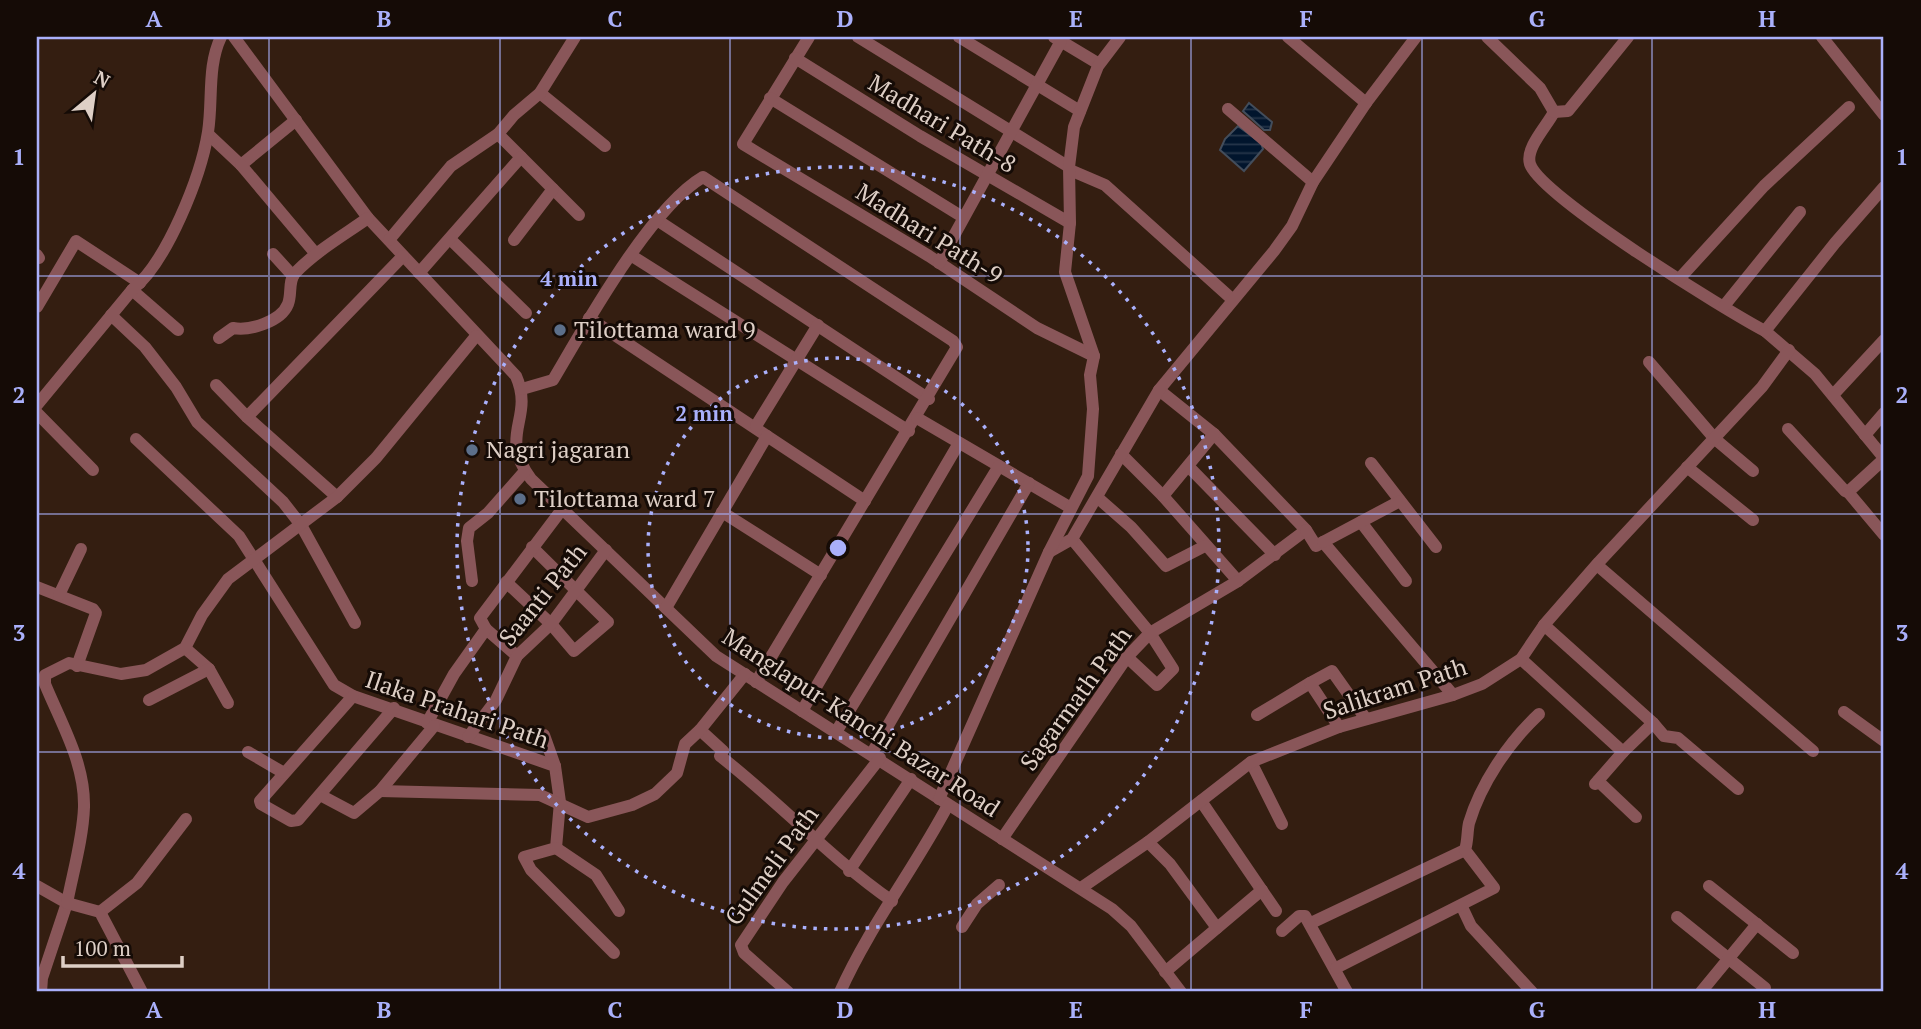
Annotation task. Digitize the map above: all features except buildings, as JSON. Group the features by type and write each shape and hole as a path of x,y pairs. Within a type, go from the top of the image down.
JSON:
{"street":[{"path":"37,405 163,252 176,226 208,134 214,54 221,37"},
{"path":"234,37 368,218 476,336 510,367 522,388 553,380 589,318 657,220 690,185 703,177 797,242 945,335 957,347 929,399 756,682"},
{"path":"389,240 452,166 498,134 514,115 540,93 575,37"},
{"path":"809,37 770,98 961,216"},
{"path":"858,37 1070,169 1104,185 1233,300"},
{"path":"959,37 1080,111"},
{"path":"840,992 855,958 919,858 1049,552 1088,476 1093,409 1090,375 1094,356 1065,272 1070,223 1072,137 1099,64 1121,37"},
{"path":"1288,37 1366,103"},
{"path":"1049,552 1072,539 1159,390 1260,270 1292,226 1313,182 1366,103 1416,37"},
{"path":"1487,37 1540,88 1554,112"},
{"path":"1554,112 1567,111 1628,37"},
{"path":"1822,37 1884,116"},
{"path":"939,263 961,216 1037,86 1057,39 1099,64"},
{"name":"Madhari Path-8","path":"795,58 1070,223"},
{"path":"540,93 605,146"},
{"name":"Madhari Path-9","path":"770,98 743,144 939,263 1037,328 1094,356"},
{"path":"1680,278 1765,186 1849,107"},
{"path":"1228,109 1313,182"},
{"path":"1554,112 1530,152 1530,163 1544,185 1591,222 1765,331 1789,350 1833,395 1884,459 1848,492"},
{"path":"242,165 296,120"},
{"path":"208,134 242,165 316,254"},
{"path":"498,134 579,215"},
{"path":"419,273 451,240 521,157"},
{"path":"1765,331 1884,187"},
{"path":"514,240 553,189"},
{"path":"1724,306 1800,212"},
{"path":"219,338 233,328 246,331 283,313 289,303 293,276 316,254 368,218"},
{"path":"657,220 929,399"},
{"path":"451,240 526,313"},
{"path":"37,307 76,242 136,286 178,330"},
{"path":"273,254 293,276"},
{"path":"247,417 402,256"},
{"path":"632,256 909,431"},
{"path":"111,314 145,347 176,387 197,422 283,502 301,525 355,623"},
{"path":"589,318 756,426 766,436 865,501"},
{"path":"756,426 818,325"},
{"path":"41,992 42,978 67,903 84,806 69,737 45,684 45,675 54,668 69,663 121,674 146,670 185,648 202,615 228,579 337,497 376,458 476,336"},
{"path":"1833,395 1884,340"},
{"name":"Salikram Path","path":"1081,888 1148,842 1251,762 1339,727 1453,695 1482,684 1521,659 1544,625 1687,467 1716,439 1762,387 1789,350"},
{"path":"1649,362 1716,439 1753,471"},
{"path":"216,385 247,417 337,497"},
{"name":"Manglapur-Kanchi Bazar Road","path":"522,388 524,399 514,438 517,459 525,471 716,656 1081,888 1126,921 1181,992"},
{"path":"1159,390 1214,434 1306,530 1316,546 1400,501"},
{"path":"37,413 93,470"},
{"path":"1864,435 1884,413"},
{"path":"917,418 1071,508"},
{"path":"1788,429 1848,492 1884,535"},
{"path":"1163,496 1214,434"},
{"path":"666,608 766,436"},
{"name":"Ilaka Prahari Path","path":"136,439 239,536 334,685 353,696 555,766 559,802 556,848"},
{"path":"802,711 959,443"},
{"path":"1121,454 1163,496 1238,581"},
{"path":"1371,463 1436,547"},
{"path":"836,732 999,466"},
{"path":"1188,466 1275,555"},
{"path":"1687,467 1753,520"},
{"path":"472,581 467,541 469,528 488,513 525,471"},
{"name":"Gulmeli Path","path":"788,992 740,947 760,912 876,756 1029,483"},
{"path":"1098,498 1131,527 1166,566 1205,546"},
{"path":"517,656 485,629 480,618 563,508"},
{"path":"722,513 821,575"},
{"path":"1361,522 1406,581"},
{"name":"Sagarmath Path","path":"1002,839 1127,657 1150,633 1238,581 1306,530"},
{"path":"1072,539 1150,633 1173,670 1157,685 1127,657"},
{"path":"1323,542 1453,695"},
{"path":"506,582 551,624 574,651 608,622 532,547"},
{"path":"59,595 81,549"},
{"name":"Saanti Path","path":"468,737 496,700 517,656 551,624 606,550"},
{"path":"1597,565 1813,751"},
{"path":"37,587 93,609 96,613 77,666"},
{"path":"1544,625 1664,736 1678,738 1738,789"},
{"path":"322,796 354,813 380,791 431,724 454,674 485,629"},
{"path":"185,648 209,669 229,703"},
{"path":"1521,659 1623,752"},
{"path":"149,700 209,669"},
{"path":"1257,715 1334,671 1366,719"},
{"path":"380,791 540,795 588,817 644,801 677,773 685,744 700,730 745,674"},
{"path":"1310,683 1339,727"},
{"path":"353,696 284,773 261,804 295,822 322,796 394,709"},
{"path":"1844,712 1884,741"},
{"path":"1336,968 1462,907 1494,888 1465,850 1469,824 1484,789 1519,733 1539,714"},
{"path":"1636,817 1596,783 1653,723"},
{"path":"700,730 723,751 720,756 817,837 849,871 892,901"},
{"path":"544,735 555,766"},
{"path":"248,752 284,773"},
{"path":"1251,762 1282,824"},
{"path":"849,871 911,779"},
{"path":"1201,801 1276,911"},
{"path":"100,912 137,883 186,819"},
{"path":"1148,842 1170,864 1217,928"},
{"path":"614,953 531,870 524,857 556,848 596,875 618,911"},
{"path":"1311,923 1465,850"},
{"path":"962,926 974,908 999,885"},
{"path":"37,886 67,903 100,912 142,992"},
{"path":"1709,886 1793,953"},
{"path":"1165,971 1262,890"},
{"path":"1462,907 1471,926 1532,992"},
{"path":"1282,931 1299,916 1305,916 1347,992"},
{"path":"1677,917 1765,988"},
{"path":"1701,992 1757,924"}],"water":[{"path":"1249,103 1272,122 1270,130 1264,130 1243,111"},
{"path":"1238,126 1261,143 1263,149 1244,171 1220,150 1225,139"}],"place":[{"name":"Tilottama ward 9","path":"560,330"},
{"name":"Nagri jagaran","path":"472,450"},
{"name":"Tilottama ward 7","path":"520,499"}]}
